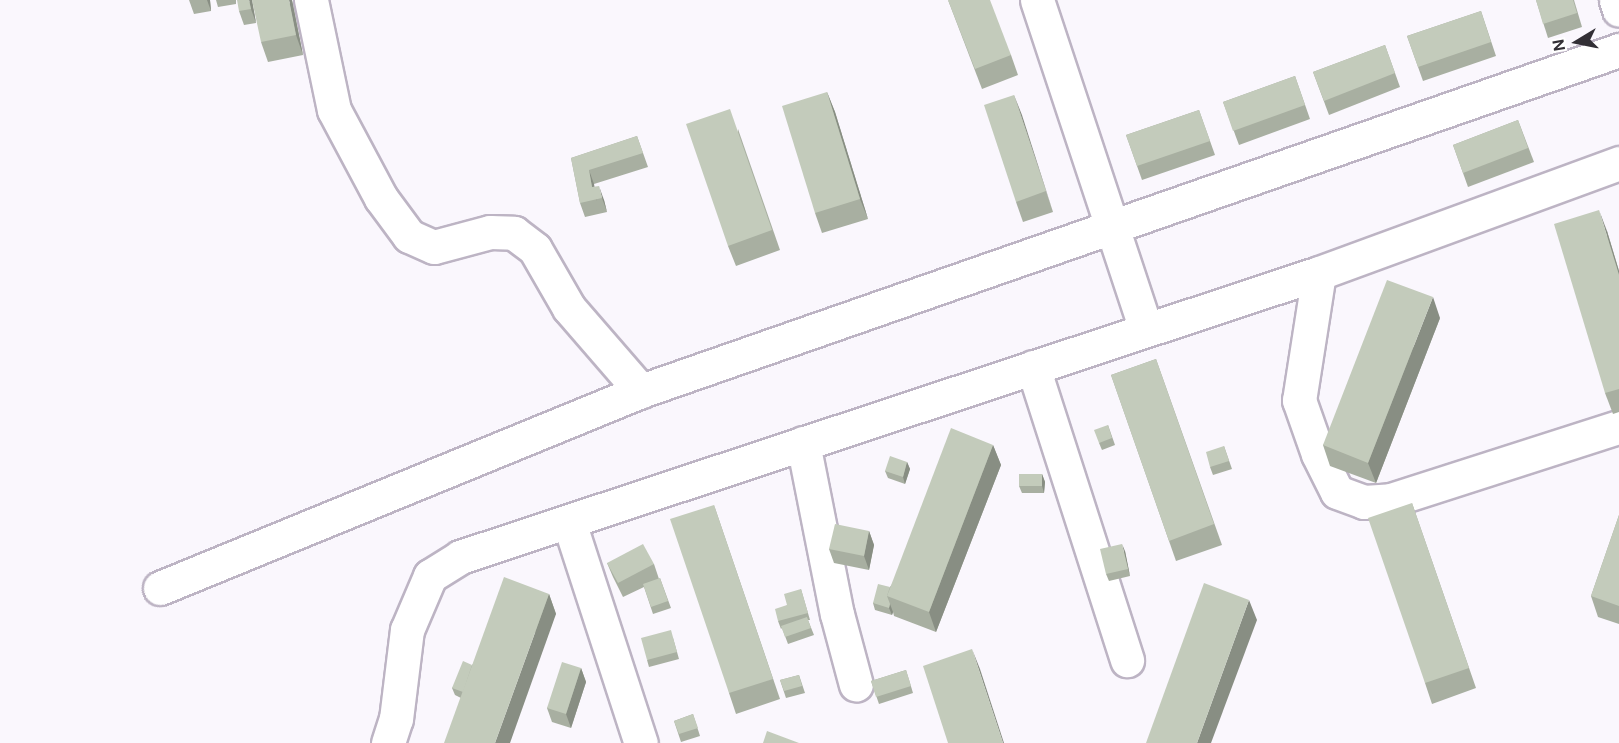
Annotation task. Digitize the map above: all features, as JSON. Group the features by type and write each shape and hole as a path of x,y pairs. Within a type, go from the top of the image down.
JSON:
{"street":[{"path":"311,0 333,110 381,198 409,236 434,247 490,232 514,233 536,249 569,308 641,392"},
{"path":"1037,0 1146,329"},
{"path":"1616,0 1619,10"},
{"path":"160,588 641,392 1619,50"},
{"path":"388,743 396,719 406,630 430,576 460,556 569,522 1319,273 1619,163"},
{"path":"1319,273 1299,400 1318,454 1337,492 1364,502 1391,500 1619,427"},
{"path":"1033,367 1127,660"},
{"path":"803,443 837,614 856,685"},
{"path":"569,522 641,743"}],"building":[{"path":"237,0 249,0 251,9 239,11"},
{"path":"252,0 289,0 296,35 261,42"},
{"path":"948,0 990,0 1011,55 975,69"},
{"path":"1536,0 1573,0 1577,13 1543,24"},
{"path":"1481,11 1491,42 1418,67 1407,36"},
{"path":"1385,45 1395,73 1324,101 1313,72"},
{"path":"1295,76 1305,105 1233,131 1223,102"},
{"path":"827,92 860,199 815,213 782,106"},
{"path":"1014,95 1046,191 1016,202 984,105"},
{"path":"730,109 772,230 728,246 686,124"},
{"path":"1199,110 1210,141 1137,166 1126,135"},
{"path":"1518,120 1528,148 1463,173 1453,145"},
{"path":"637,136 643,153 589,170 592,187 599,186 602,198 580,203 571,158"},
{"path":"1599,210 1619,275 1619,389 1605,393 1554,224"},
{"path":"1387,280 1433,297 1368,463 1323,445"},
{"path":"1156,359 1214,524 1169,541 1111,375"},
{"path":"1108,425 1112,438 1099,443 1094,430"},
{"path":"951,428 993,445 929,612 887,596"},
{"path":"1224,446 1229,461 1210,467 1206,452"},
{"path":"890,456 907,462 903,477 885,471"},
{"path":"1019,474 1042,474 1042,486 1019,486"},
{"path":"1412,503 1469,668 1425,683 1368,518"},
{"path":"714,505 773,679 729,693 670,519"},
{"path":"1619,515 1619,606 1591,596"},
{"path":"835,524 869,531 864,556 829,549"},
{"path":"643,544 654,564 618,583 607,563"},
{"path":"1122,544 1128,569 1106,574 1100,549"},
{"path":"504,577 549,594 495,743 444,743"},
{"path":"660,578 668,601 651,607 643,584"},
{"path":"1204,583 1249,600 1197,743 1146,743"},
{"path":"878,584 890,587 887,596 889,608 873,603"},
{"path":"801,589 808,613 778,621 775,609 787,605 784,594"},
{"path":"807,617 811,628 785,637 781,626"},
{"path":"671,630 677,652 647,660 641,638"},
{"path":"972,649 1003,743 948,743 923,666"},
{"path":"463,661 472,665 463,692 452,688"},
{"path":"562,662 581,668 566,714 547,708"},
{"path":"906,670 911,686 876,697 871,681"},
{"path":"799,675 802,686 784,691 780,680"},
{"path":"693,714 698,728 679,734 674,721"},
{"path":"767,731 799,743 763,743"}]}
